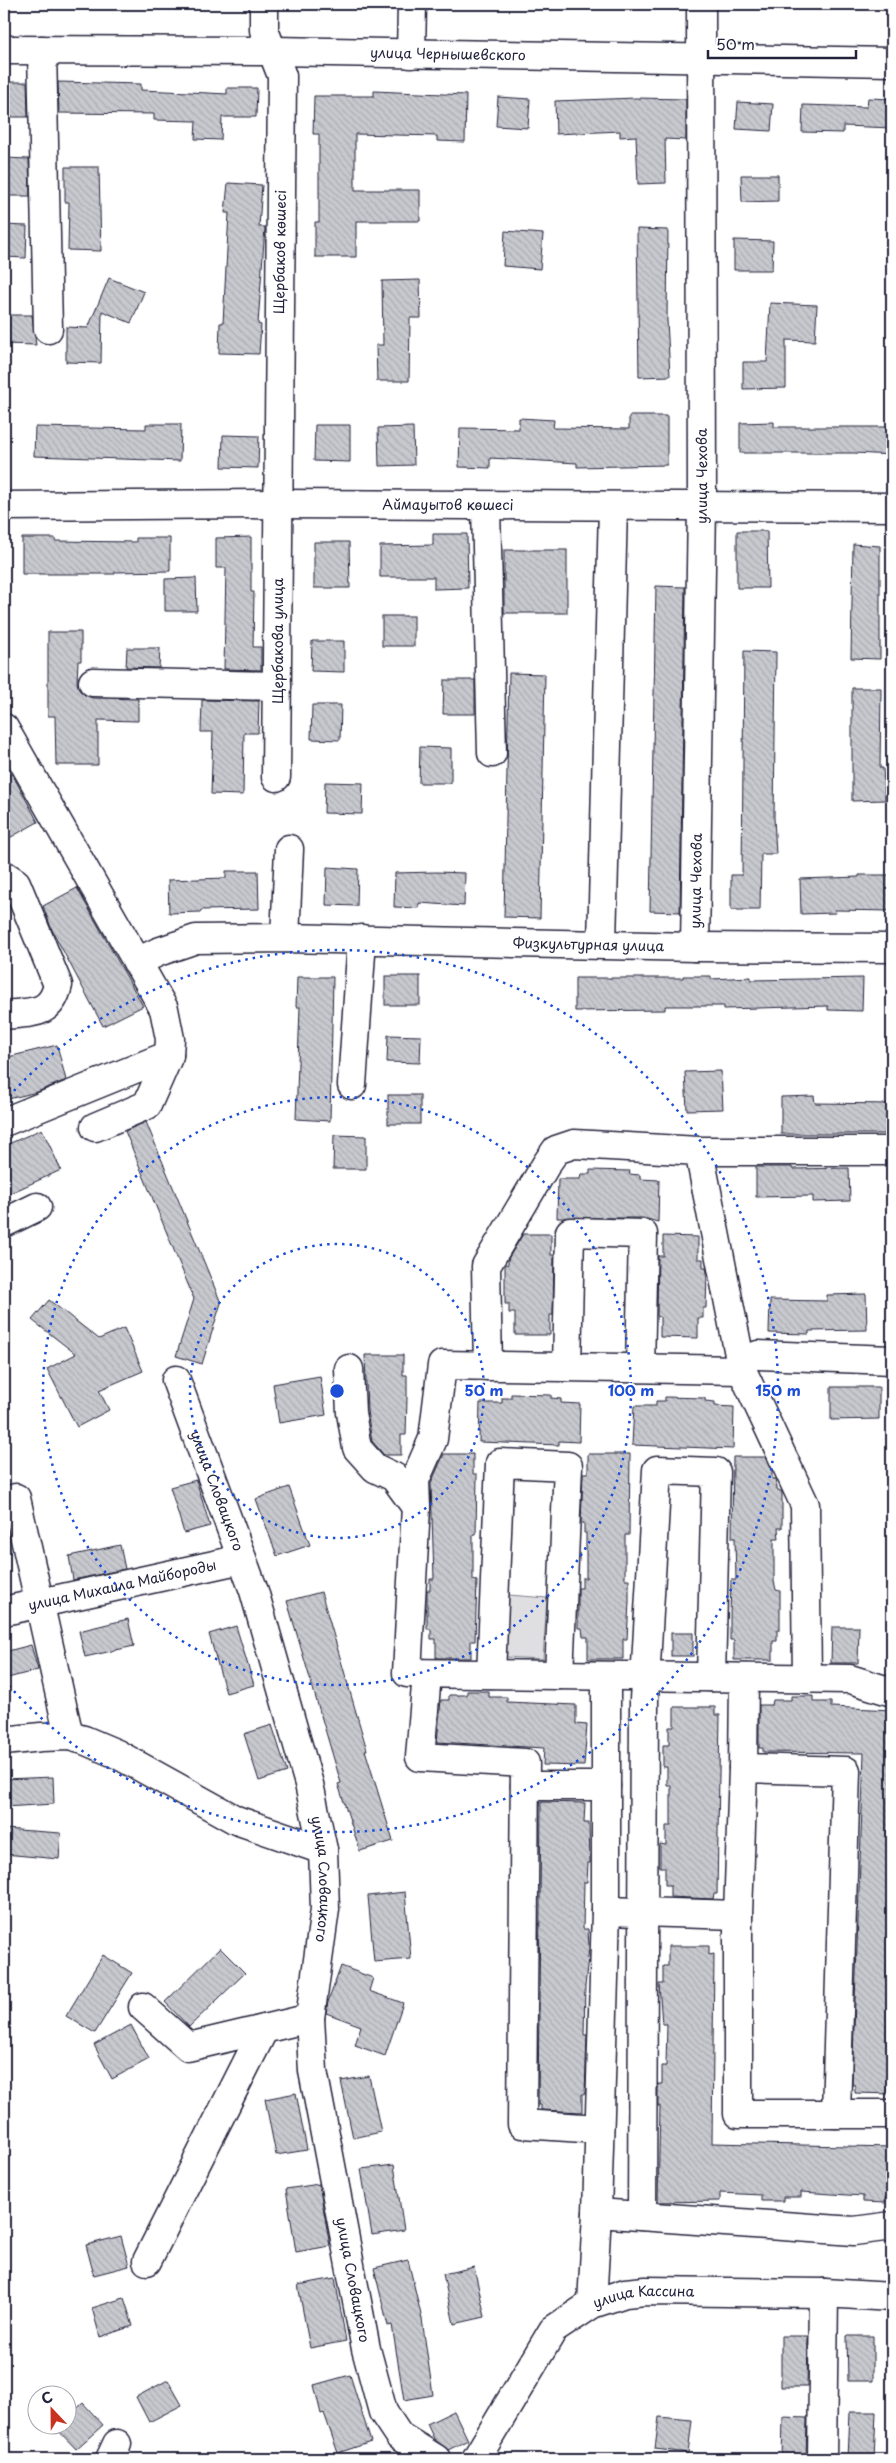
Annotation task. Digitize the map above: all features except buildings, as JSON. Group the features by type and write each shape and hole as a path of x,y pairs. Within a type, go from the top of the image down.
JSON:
{"street":[{"name":"Щербаков көшесі","path":"264,4 264,30 282,76 278,504"},
{"path":"411,54 412,4"},
{"name":"улица Чехова","path":"695,947 702,505 701,4"},
{"name":"улица Чернышевского","path":"4,50 273,51 892,62"},
{"path":"42,50 48,329"},
{"name":"Аймауытов көшесі","path":"4,506 278,504 486,507 702,505 892,507"},
{"name":"Щербакова улица","path":"276,777 278,504"},
{"path":"486,507 492,753"},
{"path":"602,943 613,507"},
{"path":"93,682 278,686"},
{"path":"4,728 164,1009 170,1039 169,1055 147,1105 95,1127"},
{"path":"285,938 289,849"},
{"path":"4,874 16,883 58,984 51,1004 44,1010 4,1015"},
{"name":"Физкультурная улица","path":"137,962 196,938 602,943 695,947 892,948"},
{"path":"352,1084 362,939"},
{"path":"4,1122 169,1055"},
{"path":"488,1366 486,1266 527,1194 556,1150 574,1144 699,1151 892,1150"},
{"path":"699,1151 750,1362 805,1505 807,1679"},
{"path":"4,1223 37,1207"},
{"path":"567,1367 570,1232 643,1234 640,1368"},
{"path":"892,1360 750,1362 640,1368 442,1365 433,1439 415,1480 416,1507 407,1673 850,1679 892,1692"},
{"path":"349,1369 351,1413 357,1448 375,1468 394,1477 416,1507"},
{"name":"улица Словацкого","path":"176,1380 254,1592 309,1784 323,1850 325,1910 310,2018 313,2071 366,2349 383,2412 399,2436 436,2459"},
{"path":"491,1674 500,1463 568,1466 559,1675"},
{"path":"642,2216 645,1676 657,1470 716,1472 711,1677"},
{"path":"16,1498 69,1736"},
{"name":"улица Михаила Майбороды","path":"4,1611 242,1559"},
{"path":"427,1674 420,1758 525,1764 522,2124 600,2129"},
{"path":"592,2304 600,2129 606,1911 606,1677"},
{"path":"744,1678 738,1915 738,2114 892,2114"},
{"path":"4,1741 41,1736 69,1736 117,1754 236,1820 323,1850"},
{"path":"743,1768 846,1771 836,2114"},
{"path":"525,1786 606,1786"},
{"path":"606,1911 738,1915"},
{"path":"144,2007 188,2047 310,2018"},
{"path":"147,2261 264,2029"},
{"path":"597,2213 854,2231 892,2226"},
{"name":"улица Кассина","path":"476,2459 553,2330 592,2304 625,2293 645,2291 892,2297"},
{"path":"822,2459 824,2294"}],"shaded area":[{"path":"509,1595 547,1598 543,1659 504,1657"}]}
